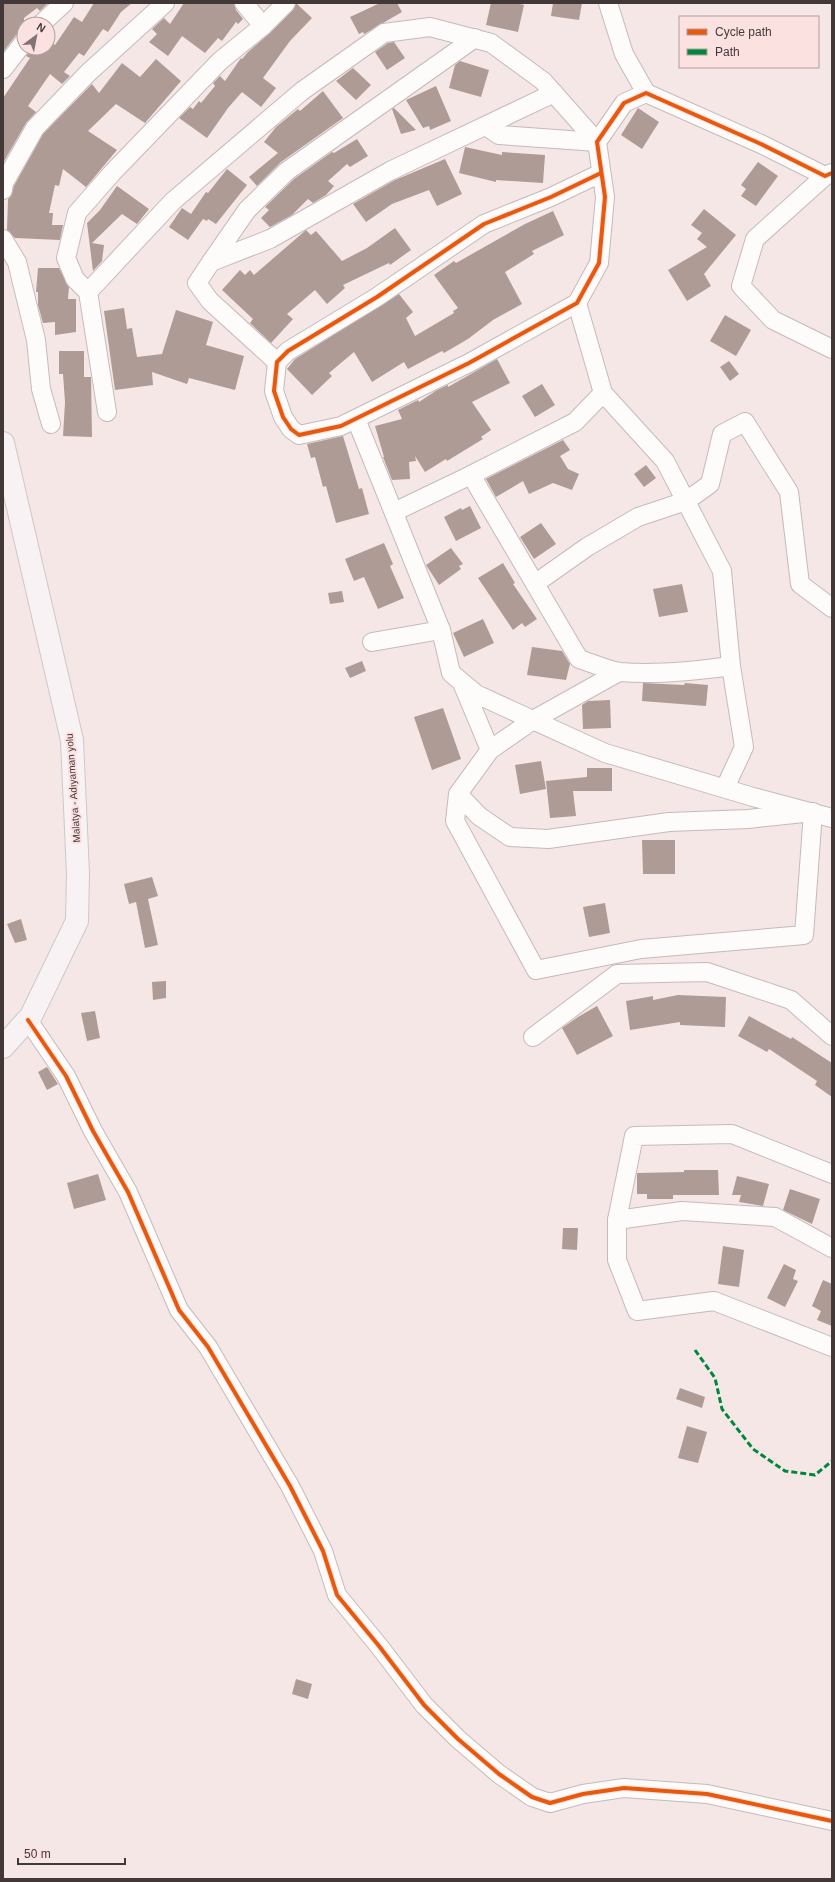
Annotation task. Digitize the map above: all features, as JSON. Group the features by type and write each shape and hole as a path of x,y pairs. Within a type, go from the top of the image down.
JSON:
{"main road":[{"name":"Malatya - Adıyaman yolu","path":"3,443 72,740 78,874 77,921 51,977 28,1020 3,1047"}],"street":[{"path":"50,16 64,3"},
{"path":"3,190 4,183 35,128 88,73 165,3"},
{"path":"244,3 263,26"},
{"path":"107,412 88,292 75,280 66,258 77,213 112,173 220,61 263,26 286,3"},
{"path":"608,3 624,54 646,93 829,175 755,239 741,286 773,320 832,349"},
{"path":"88,292 173,202 302,91 384,34 430,27 491,43 543,81 597,142 602,173 605,197 599,263 577,304 469,363 341,426 299,435 291,429 283,417 274,391 277,362 288,351 377,297 484,224 551,197 602,173"},
{"path":"277,362 210,300 197,283 247,210 287,171 475,38"},
{"path":"3,69 16,52"},
{"path":"211,262 270,239 390,171 554,93"},
{"path":"597,142 624,103 646,93"},
{"path":"486,126 499,135 597,142"},
{"path":"3,239 17,262 36,340 41,389 52,424"},
{"path":"577,304 603,393 665,461 722,571 731,666 744,747 725,788"},
{"path":"394,512 575,422 603,393"},
{"path":"356,419 441,630 452,673 476,694 605,753 832,818"},
{"path":"536,583 587,547 638,517 686,500 710,484 722,434 745,422 789,492 800,584 832,608"},
{"path":"471,475 536,583 579,659 619,672 708,670 731,666"},
{"path":"372,642 441,630"},
{"path":"619,672 534,720 490,750 458,794 455,821 536,970 641,949 804,935 813,812"},
{"path":"461,681 490,750"},
{"path":"458,794 479,816 510,837 548,839 669,822 748,819 813,812"},
{"path":"533,1037 617,974 707,972 791,1000 832,1036"},
{"path":"28,1020 66,1076 93,1131 128,1192 179,1310 208,1347 290,1486 323,1551 337,1595 379,1646 424,1705 458,1739 499,1774 532,1797 550,1803 583,1794 624,1788 707,1794 832,1821"},
{"path":"832,1174 732,1134 634,1136 617,1220 617,1260 637,1311 714,1301 832,1347"},
{"path":"617,1220 682,1211 775,1217 832,1248"}],"building":[{"path":"3,3 48,3 40,11 37,8 27,16 16,16 16,35 3,52"},
{"path":"94,3 132,3 121,12 108,32 103,29 84,56 79,53 64,72 70,76 62,84 50,74 28,106 36,112 26,123 3,163 3,98 30,58 26,56 56,56 56,44 74,17 82,22"},
{"path":"184,3 234,3 236,10 243,19 238,24 236,22 222,41 218,38 205,53 182,36 168,56 149,42 157,34 152,29 164,18 170,24"},
{"path":"296,3 312,18 290,41 263,78 276,88 261,107 242,92 228,108 207,138 179,118 190,107 193,109 199,101 201,103 215,86 213,83 220,76 225,81 241,58 242,59 293,10"},
{"path":"380,3 397,3 402,12 364,34 363,32 359,34 350,17"},
{"path":"491,3 516,3 524,5 518,32 486,25"},
{"path":"553,3 582,3 579,20 551,16"},
{"path":"394,42 405,58 387,70 375,52 388,43"},
{"path":"156,59 181,81 145,123 116,104 88,131 117,150 86,187 63,169 59,186 55,185 49,213 53,213 52,225 63,225 60,240 15,238 7,230 8,199 11,196 14,186 43,134 92,84 99,93 122,63 140,77"},
{"path":"460,61 489,70 481,97 449,88 455,65"},
{"path":"353,68 371,85 356,100 336,81"},
{"path":"436,86 451,121 430,130 429,126 423,128 406,100"},
{"path":"323,91 343,118 281,162 257,186 249,177 278,153 264,142 276,127 298,109 300,111"},
{"path":"394,108 416,130 401,134 392,109"},
{"path":"638,108 659,122 642,149 621,135"},
{"path":"357,139 368,156 350,167 347,164 328,181 334,186 326,195 313,203 308,199 292,215 270,227 261,218 269,210 265,207 294,179 332,152 334,153"},
{"path":"465,147 502,155 502,152 545,155 543,183 496,180 496,182 459,173"},
{"path":"445,159 462,194 437,206 429,190 392,204 366,222 353,204 395,180"},
{"path":"758,162 778,176 756,206 741,196 746,189 741,185"},
{"path":"227,169 247,185 216,224 208,219 207,221 203,219 188,240 169,227 182,208 191,214 206,192 208,193"},
{"path":"117,186 149,209 137,224 122,214 92,243 104,245 102,261 93,271 87,223 100,210"},
{"path":"704,209 736,235 704,274 711,286 687,301 668,270 707,247 697,239 702,233 691,225"},
{"path":"553,211 564,235 532,251 534,254 505,272 522,304 493,320 468,339 444,353 442,351 408,369 404,362 372,382 354,352 329,373 332,376 312,395 287,369 295,359 399,294 413,312 406,318 415,336 454,313 453,311 458,308 434,275 454,261 456,263 525,224"},
{"path":"395,228 411,250 390,265 389,263 343,285 345,288 327,304 315,290 287,314 293,319 271,343 250,323 253,319 222,290 240,270 245,275 250,270 254,275 306,230 311,235 316,231 342,261 367,248"},
{"path":"38,268 59,268 69,287 68,299 76,299 76,332 55,335 55,322 43,323 38,305 38,292 36,292"},
{"path":"124,308 127,329 132,328 137,357 162,354 176,310 213,322 206,345 244,356 235,390 189,378 187,384 152,372 153,385 115,390 104,311"},
{"path":"725,315 751,330 736,356 710,341"},
{"path":"59,351 84,351 84,377 91,377 92,437 63,436 65,402 63,374 59,374"},
{"path":"497,359 510,383 472,402 491,430 481,437 483,439 447,461 446,459 425,472 415,456 416,461 409,462 410,479 392,480 383,457 375,426 402,419 398,410 418,400 419,402 437,390 448,385 448,387"},
{"path":"729,361 739,374 730,381 720,367"},
{"path":"542,384 555,405 535,417 522,396"},
{"path":"343,436 359,489 362,488 369,514 336,523 326,486 323,487 315,457 311,458 307,444"},
{"path":"563,440 570,450 560,456 568,469 579,474 572,490 553,483 529,494 523,481 496,497 486,479"},
{"path":"646,465 656,478 644,487 634,474"},
{"path":"470,506 481,528 456,541 444,517 461,508 462,510"},
{"path":"541,523 556,544 534,559 520,537"},
{"path":"384,543 393,564 390,566 404,598 378,609 364,577 354,581 345,559"},
{"path":"451,548 463,564 459,566 461,569 439,585 426,565"},
{"path":"503,563 515,583 513,584 537,619 525,627 522,623 513,630 478,578"},
{"path":"682,584 688,612 659,617 653,589"},
{"path":"342,591 344,602 330,604 328,593"},
{"path":"483,619 494,643 464,657 453,633"},
{"path":"532,647 562,651 570,664 566,680 527,675"},
{"path":"362,661 366,671 350,678 345,668"},
{"path":"643,683 684,685 685,683 708,685 706,706 642,701"},
{"path":"610,700 611,728 583,729 582,705 588,701"},
{"path":"443,708 461,759 432,770 414,717"},
{"path":"541,761 546,789 520,794 515,765"},
{"path":"587,768 612,768 612,791 573,791 576,816 550,818 546,781 587,777"},
{"path":"642,840 675,840 675,874 643,874"},
{"path":"152,877 158,896 148,899 158,945 145,948 136,902 129,904 124,884"},
{"path":"605,903 610,933 589,937 583,907"},
{"path":"21,919 27,940 15,943 7,924"},
{"path":"166,981 166,998 153,1000 152,982"},
{"path":"678,995 726,997 725,1027 680,1025 680,1022 630,1030 626,1001 653,996 653,1000"},
{"path":"597,1006 613,1036 577,1055 562,1028"},
{"path":"95,1011 100,1038 87,1041 81,1013"},
{"path":"749,1016 791,1039 792,1037 832,1063 832,1097 815,1085 817,1081 769,1049 767,1052 738,1036"},
{"path":"47,1067 58,1084 47,1090 38,1072"},
{"path":"684,1170 718,1170 719,1195 673,1195 673,1199 647,1199 647,1194 637,1194 637,1173 684,1172"},
{"path":"98,1174 106,1200 74,1209 67,1183"},
{"path":"737,1176 769,1184 763,1206 739,1202 741,1195 732,1195"},
{"path":"790,1189 820,1199 812,1224 783,1210"},
{"path":"563,1228 578,1228 577,1250 562,1249"},
{"path":"723,1246 744,1250 739,1287 718,1284"},
{"path":"784,1264 796,1270 793,1279 798,1281 785,1307 767,1298"},
{"path":"823,1280 832,1284 832,1326 817,1320 821,1311 812,1306"},
{"path":"680,1388 705,1397 702,1408 676,1399"},
{"path":"687,1426 707,1432 698,1463 678,1458"},
{"path":"296,1679 312,1684 308,1699 292,1694"}],"marked path":[{"path":"695,1350 715,1378 722,1409 753,1449 785,1471 815,1475 832,1461"}],"cycle path":[{"path":"601,173 551,197 484,224 377,297 288,351 277,362 274,391 283,417 291,429 299,435 341,426 469,363 577,303 599,263 605,197 597,142 624,103 646,93 761,144 825,176 832,173"},
{"path":"28,1020 66,1076 93,1131 128,1192 179,1310 208,1347 290,1486 323,1551 337,1595 379,1646 424,1705 458,1739 499,1774 532,1797 550,1803 583,1794 624,1788 707,1794 832,1821"}]}
